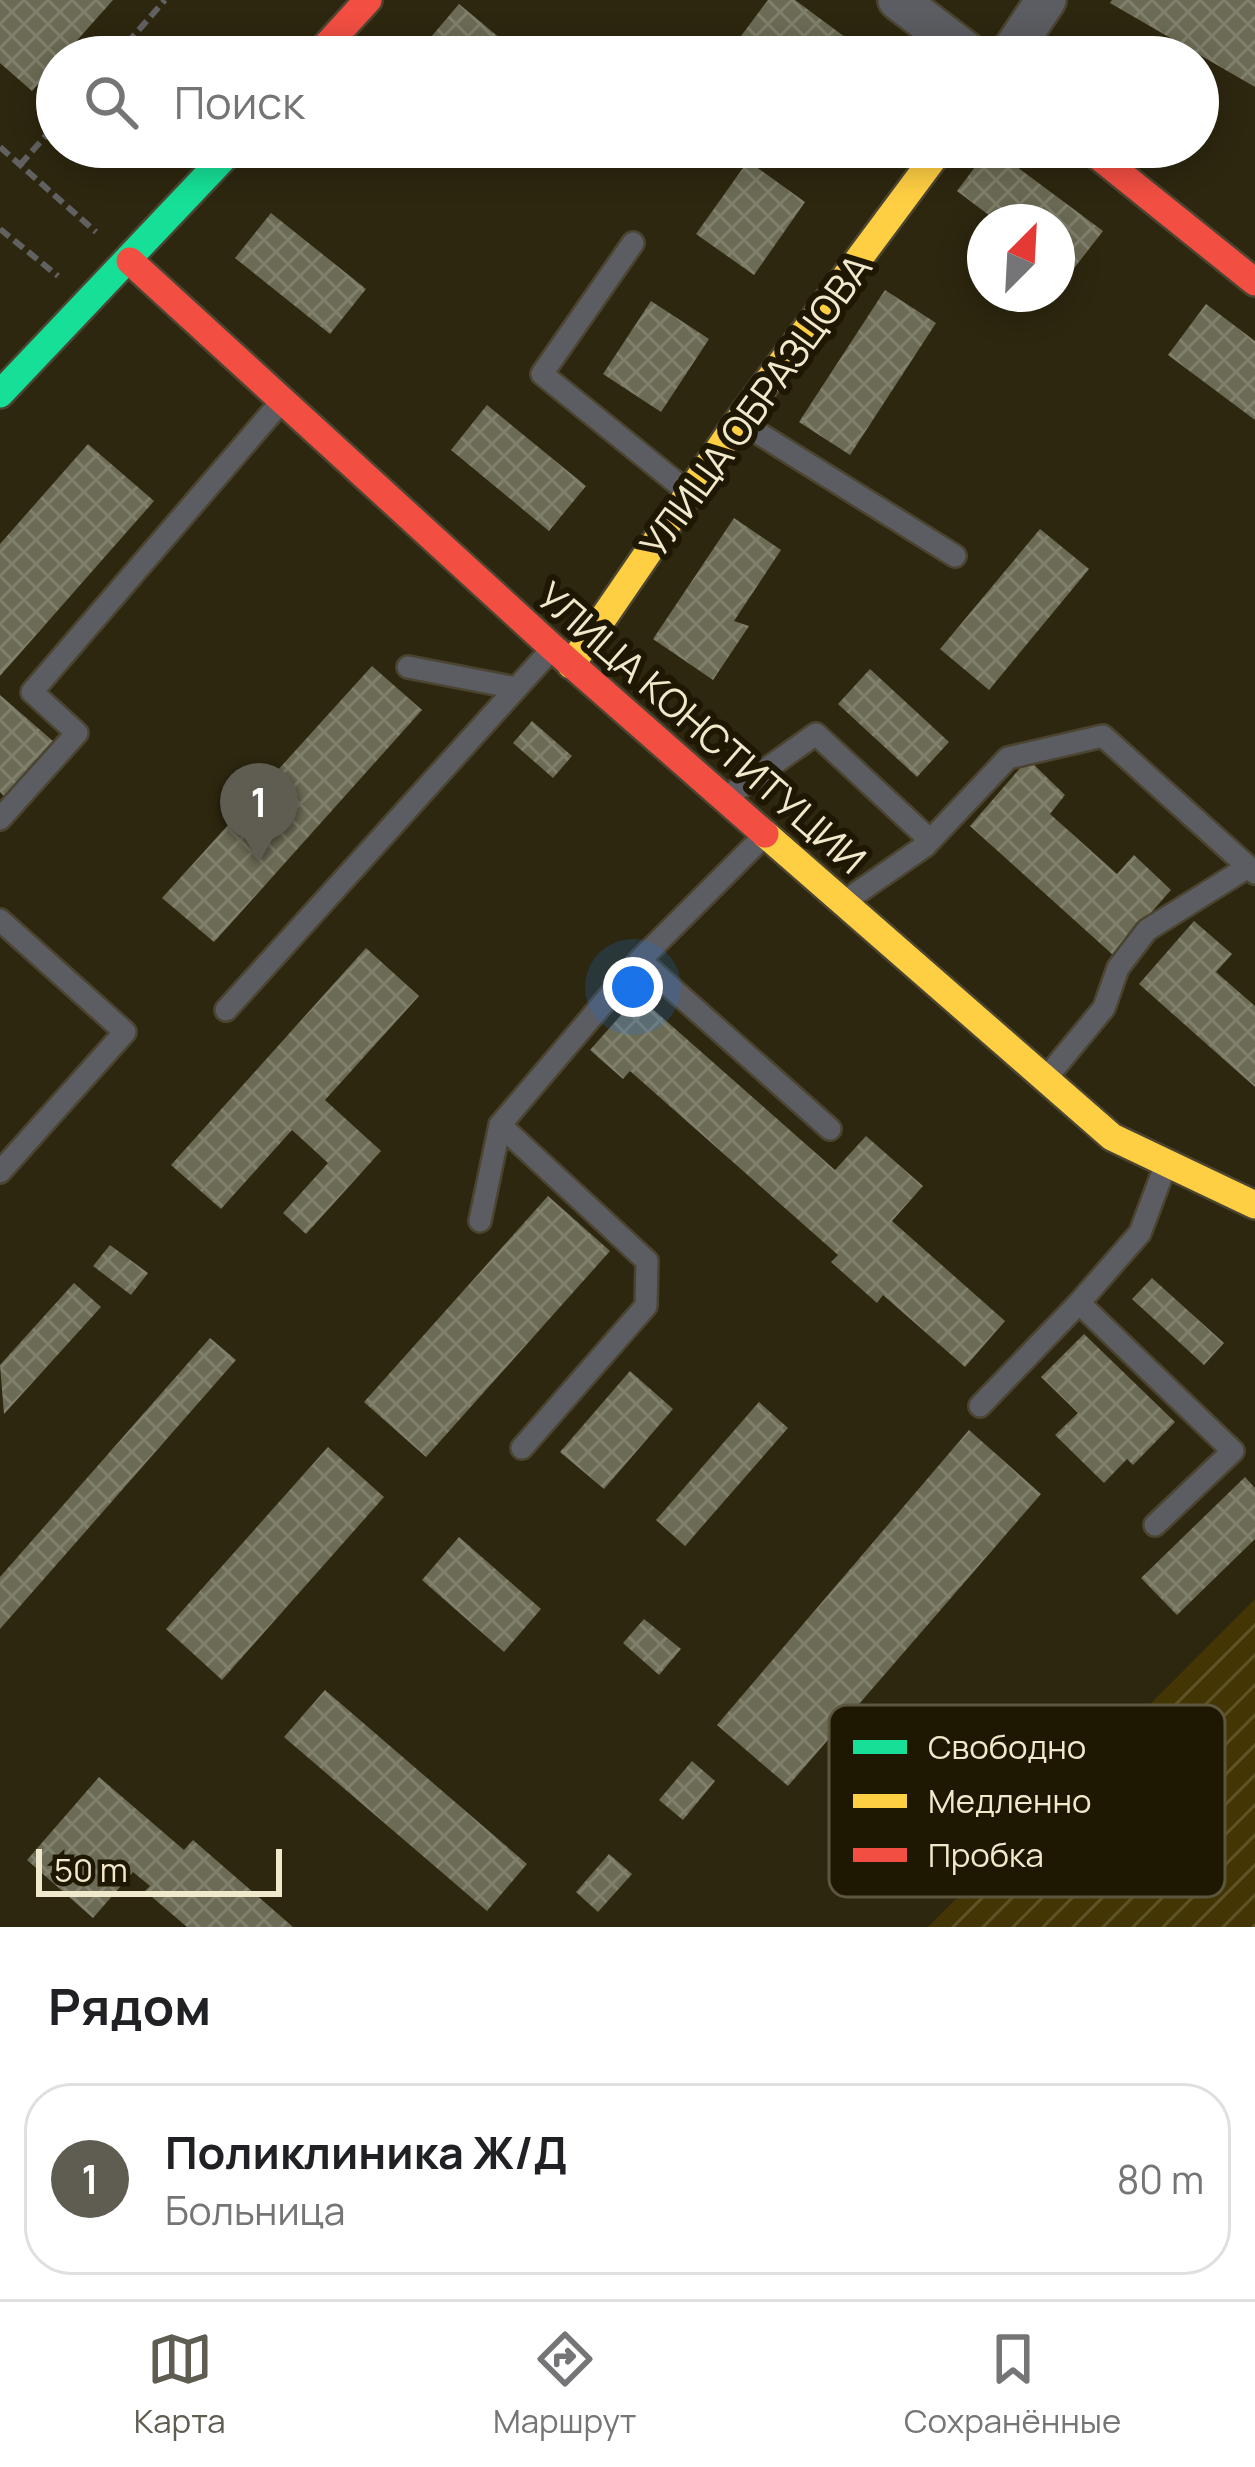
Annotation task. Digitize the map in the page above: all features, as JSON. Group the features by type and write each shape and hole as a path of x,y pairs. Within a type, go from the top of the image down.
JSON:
{"main road":[{"path":"335,36 368,0"},
{"path":"0,394 215,168"},
{"name":"УЛИЦА ОБРАЗЦОВА","path":"562,657 690,494 739,420 926,168"},
{"path":"1113,168 1255,282"},
{"name":"УЛИЦА КОНСТИТУЦИИ","path":"130,261 562,657 1112,1138 1255,1205"}],"street":[{"path":"898,0 945,36"},
{"path":"1022,36 1046,0"}],"lane":[{"path":"633,243 542,374 690,494"},
{"path":"0,819 77,733 32,692 281,402"},
{"path":"739,420 956,556"},
{"path":"226,1010 516,688 562,657"},
{"path":"408,668 516,688"},
{"path":"724,799 816,734 931,840"},
{"path":"843,903 931,840 1008,758 1103,736 1251,870 1148,930 1118,968 1104,1009 1045,1079"},
{"path":"480,1221 500,1125 640,960 766,834"},
{"path":"0,920 124,1032 0,1172"},
{"path":"640,960 830,1129"},
{"path":"500,1125 647,1261 646,1306 522,1448"},
{"path":"980,1406 1140,1233 1166,1163"},
{"path":"1079,1303 1233,1451 1155,1525"}],"path":[{"path":"133,36 165,0"},
{"path":"20,165 36,146"},
{"path":"0,147 130,261"},
{"path":"0,230 87,298"}],"shaded area":[{"path":"1255,1599 1255,1927 928,1927 958,1897 1225,1897 1225,1705 1149,1705"}],"building":[{"path":"0,0 113,0 81,36 36,36 36,87 32,91 0,63"},
{"path":"768,0 795,0 844,36 741,36"},
{"path":"1255,0 1255,87 1219,66 1219,36 1167,36 1110,3"},
{"path":"459,4 497,36 432,36"},
{"path":"743,168 758,168 805,202 754,275 696,234"},
{"path":"974,168 1018,168 1067,204 974,204 957,191"},
{"path":"1075,210 1103,231 1075,267"},
{"path":"271,213 366,289 330,334 235,258"},
{"path":"885,290 936,323 850,455 799,422"},
{"path":"651,301 709,339 661,412 603,374"},
{"path":"1206,304 1255,341 1255,420 1168,355"},
{"path":"487,405 586,486 549,531 451,450"},
{"path":"88,444 154,501 0,676 0,544"},
{"path":"734,518 781,550 734,621 749,626 713,680 653,639"},
{"path":"1040,529 1089,569 989,690 940,649"},
{"path":"372,666 422,710 214,942 162,898"},
{"path":"870,669 949,742 917,777 838,704"},
{"path":"0,695 54,742 5,797 0,792"},
{"path":"532,721 572,756 553,778 513,743"},
{"path":"1028,759 1065,795 1050,814 1117,874 1134,855 1171,890 1113,955 970,826"},
{"path":"1194,921 1232,954 1216,972 1255,1006 1255,1087 1139,984"},
{"path":"366,948 419,996 325,1100 381,1151 306,1234 283,1213 328,1163 292,1130 221,1209 171,1165"},
{"path":"638,996 835,1170 866,1136 923,1186 892,1221 1005,1321 965,1367 883,1295 877,1303 831,1262 838,1255 630,1071 623,1079 590,1050"},
{"path":"548,1196 610,1251 426,1457 364,1402"},
{"path":"110,1245 148,1273 131,1295 93,1266"},
{"path":"1152,1278 1224,1343 1204,1365 1132,1299"},
{"path":"74,1283 101,1307 4,1414 0,1365"},
{"path":"1084,1334 1175,1422 1133,1465 1127,1459 1104,1483 1055,1435 1078,1413 1041,1377"},
{"path":"210,1338 236,1360 0,1629 0,1577"},
{"path":"630,1371 673,1409 604,1489 560,1452"},
{"path":"759,1402 788,1428 685,1546 656,1520"},
{"path":"969,1430 1041,1494 858,1705 829,1705 829,1739 788,1786 717,1725"},
{"path":"328,1447 384,1497 222,1680 166,1629"},
{"path":"1245,1477 1255,1488 1255,1539 1177,1615 1141,1578"},
{"path":"459,1537 541,1609 504,1652 422,1580"},
{"path":"644,1619 681,1649 659,1675 623,1643"},
{"path":"325,1690 527,1864 487,1911 284,1737"},
{"path":"692,1761 715,1781 683,1820 659,1800"},
{"path":"99,1777 184,1850 193,1840 293,1927 187,1927 145,1891 150,1886 133,1872 93,1918 27,1860"},
{"path":"609,1854 632,1874 598,1912 576,1892"}],"traffic: fast":[{"path":"0,394 214,168"}],"traffic: slow":[{"path":"571,665 739,420 926,168"},
{"path":"765,834 1112,1137 1255,1205"}],"traffic: jam":[{"path":"335,36 368,0"},
{"path":"1113,168 1255,282"},
{"path":"130,261 553,648 765,834"}],"place":[{"name":"Поликлиника Ж/Д","path":"259,862"}]}
